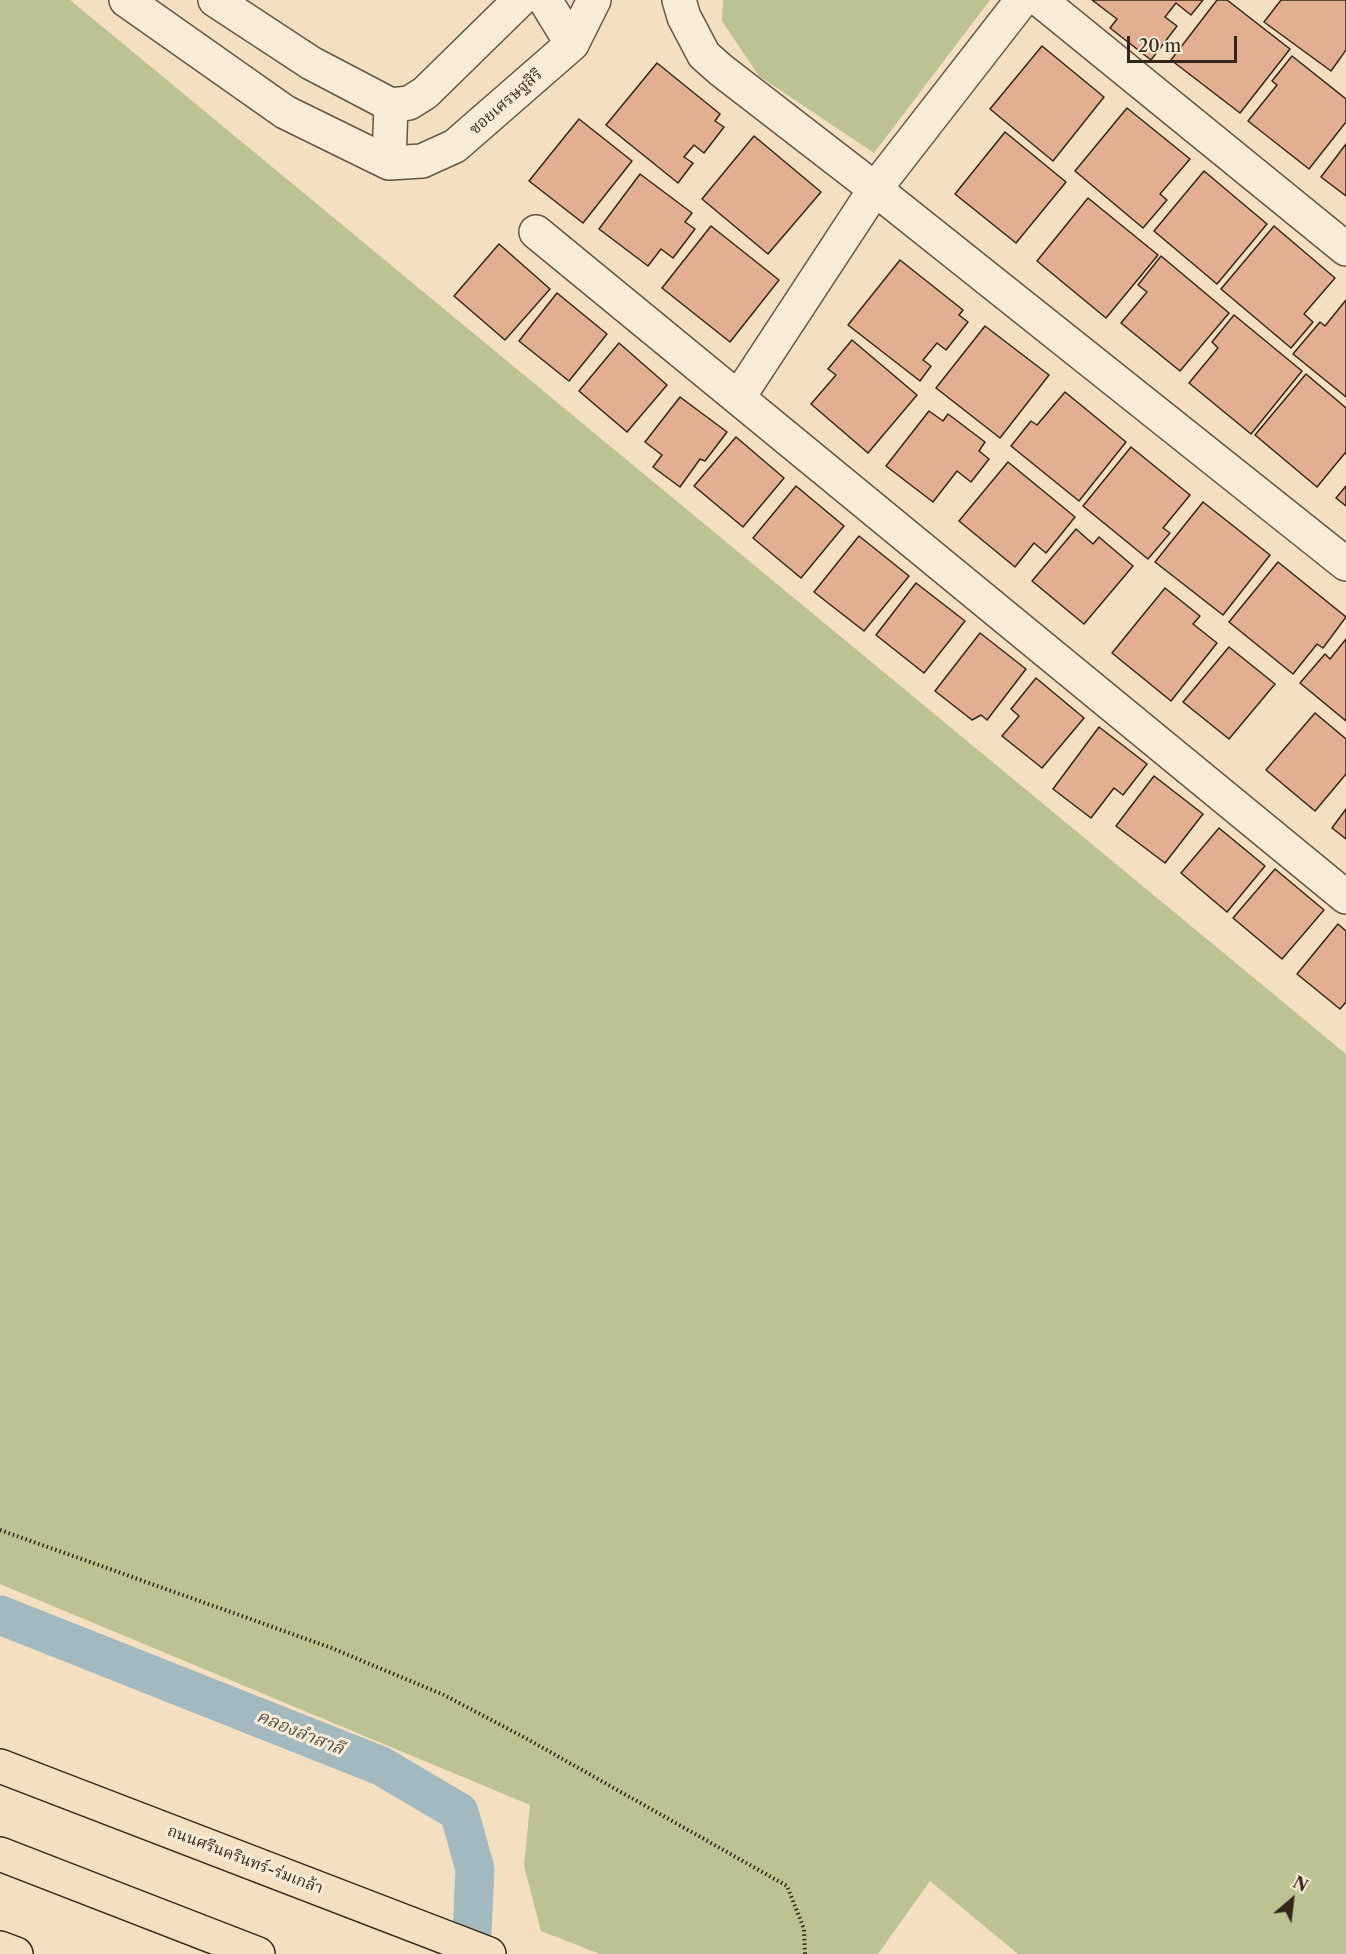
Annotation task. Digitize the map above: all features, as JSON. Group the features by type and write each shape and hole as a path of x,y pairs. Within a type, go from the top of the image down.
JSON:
{"main road":[{"name":"ถนนศรีนครินทร์-ร่มเกล้า","path":"0,1766 489,1954"},
{"path":"0,1854 258,1954"},
{"path":"0,1948 16,1954"}],"street":[{"path":"126,0 166,12 285,111 389,163 391,105"},
{"path":"215,0 311,63 391,105 409,103 425,93 520,0"},
{"path":"545,0 572,44"},
{"name":"ซอยเศรษฐสิริ","path":"389,163 422,161 455,146 572,44 594,0"},
{"path":"680,0 684,17 704,55 1346,564"},
{"path":"738,398 875,189 1022,0"},
{"path":"1040,0 1346,249"},
{"path":"536,232 1346,897"}],"path":[{"path":"0,1530 329,1647 444,1695 529,1740 787,1886 804,1929 805,1954"}],"green space":[{"path":"0,0 70,0 1346,1054 1346,1954 1018,1954 930,1881 878,1954 600,1954 541,1931 524,1866 530,1805 0,1584"},
{"path":"723,0 990,0 874,153 759,76 722,21"}],"building":[{"path":"1092,0 1203,0 1191,15 1176,3 1165,17 1177,26 1151,60 1110,28 1117,19"},
{"path":"1217,0 1227,0 1290,49 1240,113 1171,60"},
{"path":"1281,0 1346,0 1346,50 1331,71 1264,22"},
{"path":"1042,46 1104,97 1053,161 990,109"},
{"path":"1292,56 1346,99 1346,122 1309,169 1248,121 1277,85 1272,81"},
{"path":"657,63 720,114 715,121 724,127 704,153 694,145 684,157 693,163 678,183 606,125"},
{"path":"1127,108 1190,159 1160,194 1167,200 1143,228 1075,171"},
{"path":"579,119 632,161 583,223 529,181"},
{"path":"1005,132 1066,182 1016,243 955,194"},
{"path":"754,136 821,192 768,254 702,199"},
{"path":"1346,144 1346,196 1321,177"},
{"path":"1204,171 1267,224 1217,284 1154,231"},
{"path":"640,174 692,213 685,222 695,229 673,258 661,249 648,266 599,229"},
{"path":"1088,198 1158,255 1106,318 1037,261"},
{"path":"711,226 779,280 730,342 662,288"},
{"path":"1274,226 1335,278 1304,314 1313,322 1291,348 1221,289"},
{"path":"499,244 550,289 505,340 454,296"},
{"path":"1161,256 1229,313 1180,371 1121,323 1147,292 1138,285"},
{"path":"900,260 963,310 959,315 968,322 946,350 937,343 923,360 931,366 920,381 848,325"},
{"path":"557,293 607,334 569,381 519,341"},
{"path":"1346,300 1346,397 1293,354 1320,322 1325,326"},
{"path":"1234,315 1302,371 1251,434 1189,383 1218,348 1212,342"},
{"path":"985,326 1049,375 1000,438 936,388"},
{"path":"852,340 917,395 868,453 811,404 836,375 828,369"},
{"path":"619,343 667,385 627,432 579,391"},
{"path":"1306,374 1346,408 1346,454 1317,487 1255,435"},
{"path":"1065,392 1126,442 1079,501 1011,446 1031,421 1037,425"},
{"path":"680,397 727,432 705,461 700,459 680,487 653,467 662,455 645,442"},
{"path":"929,411 943,421 948,414 985,442 979,451 989,459 971,482 957,471 933,502 886,466"},
{"path":"736,437 784,478 743,527 694,486"},
{"path":"1131,447 1190,495 1163,528 1170,533 1148,559 1083,506"},
{"path":"1008,462 1075,517 1046,553 1034,543 1015,567 959,521"},
{"path":"796,486 844,526 801,578 753,538"},
{"path":"1346,486 1346,506 1336,498"},
{"path":"1203,502 1270,555 1223,615 1155,562"},
{"path":"1076,529 1093,544 1099,537 1133,566 1084,624 1032,581"},
{"path":"859,536 909,576 864,631 814,592"},
{"path":"1278,562 1346,617 1323,648 1317,644 1293,674 1229,622"},
{"path":"916,583 965,621 924,673 876,635"},
{"path":"1165,588 1200,616 1193,624 1217,643 1171,701 1112,653"},
{"path":"980,633 1026,669 987,720 981,715 972,720 935,691"},
{"path":"1346,639 1346,721 1300,683 1325,654 1330,659"},
{"path":"1229,647 1275,684 1229,739 1183,702"},
{"path":"1036,678 1084,718 1042,768 1002,736 1019,716 1011,709"},
{"path":"1315,713 1346,739 1346,774 1315,811 1266,770"},
{"path":"1099,727 1147,764 1123,795 1114,788 1091,818 1053,789"},
{"path":"1154,776 1203,814 1165,863 1116,826"},
{"path":"1346,809 1346,839 1332,828"},
{"path":"1219,828 1265,866 1227,912 1181,873"},
{"path":"1275,869 1324,910 1282,959 1233,918"},
{"path":"1338,924 1346,931 1346,1002 1340,1009 1297,974"}],"waterway":[{"name":"คลองลำสาลี","path":"0,1615 381,1766 459,1812 475,1869 471,1954"}]}
